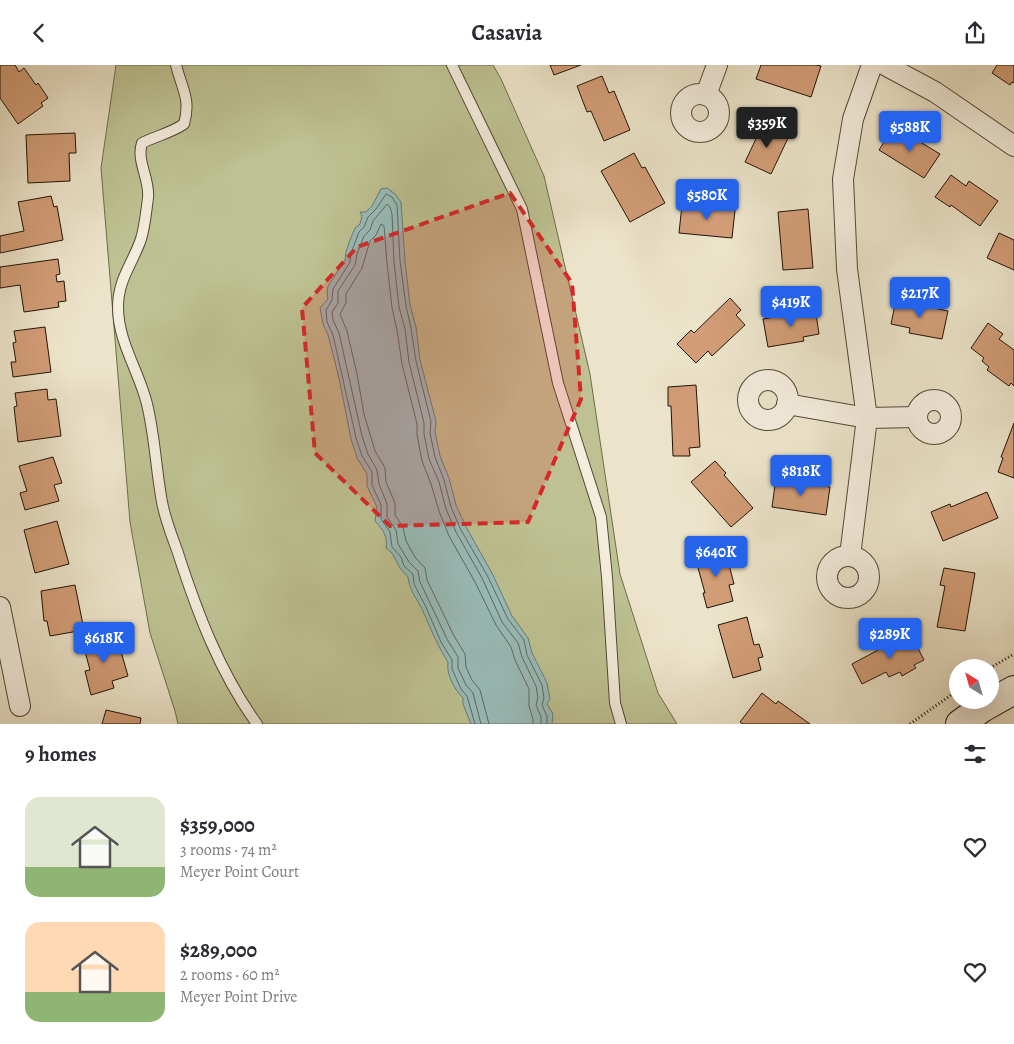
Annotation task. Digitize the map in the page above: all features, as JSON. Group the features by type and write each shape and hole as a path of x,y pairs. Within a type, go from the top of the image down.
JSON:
{"street":[{"path":"706,95 717,65"},
{"path":"850,557 867,418 847,269 843,179 853,119 872,65"},
{"path":"885,65 935,92 1014,146"},
{"path":"787,404 867,418 917,417"},
{"path":"0,607 20,706"},
{"path":"960,724 982,708 1014,690"}],"lane":[{"path":"176,65 187,100 187,113 184,124 174,131 142,143 139,151 146,175 148,193 140,240 124,273 118,305 119,322 128,354 147,404 153,433 162,504 184,572 216,652 232,685 257,724"},
{"path":"452,65 522,209 558,383 601,517 615,703 621,724"}],"path":[{"path":"999,663 1014,654"},
{"path":"910,724 949,696"}],"highlighted area":[{"path":"510,193 572,283 581,399 528,522 390,526 315,453 302,308 357,247"}],"green space":[{"path":"116,65 493,65 544,176 590,374 620,574 658,693 677,724 178,724 150,633 130,522 101,168"}],"water":[{"path":"387,188 401,202 410,305 416,327 420,360 436,421 435,432 440,456 449,478 456,505 466,527 492,573 512,616 528,638 532,653 547,683 550,699 547,704 553,714 552,724 471,724 463,704 463,698 449,676 448,662 411,589 408,577 400,568 392,553 386,548 384,533 375,521 377,507 367,486 367,474 357,458 351,439 339,378 320,308 328,299 328,286 345,260 355,228 360,224 362,216 360,212 366,212 372,206 381,189"}],"building":[{"path":"0,65 15,65 19,72 24,68 36,85 38,83 48,98 41,103 43,106 18,124 0,98"},
{"path":"550,65 581,65 554,75"},
{"path":"761,65 821,66 811,97 756,79"},
{"path":"997,65 1014,65 1014,83 1012,82 1010,85 992,73"},
{"path":"602,76 609,93 614,91 630,130 604,141 591,111 587,112 577,86"},
{"path":"763,124 789,136 771,174 745,162"},
{"path":"893,128 906,136 907,134 940,154 924,178 879,150"},
{"path":"75,133 76,153 69,153 70,181 28,183 26,135"},
{"path":"634,153 642,168 645,167 665,203 630,222 601,171"},
{"path":"951,175 966,186 969,181 998,201 980,226 951,205 950,207 935,197"},
{"path":"51,196 54,207 57,206 63,240 0,253 0,236 24,231 18,202"},
{"path":"682,205 735,210 732,238 679,233"},
{"path":"808,209 813,268 783,270 778,212"},
{"path":"999,233 1014,240 1014,270 987,258"},
{"path":"58,259 60,274 56,275 57,282 64,281 66,301 58,302 59,307 24,312 20,285 0,288 0,267"},
{"path":"730,298 741,310 736,315 745,325 712,356 708,351 696,363 677,344 691,330 694,333"},
{"path":"896,300 948,311 942,339 909,333 910,328 891,324"},
{"path":"815,307 819,334 803,337 804,341 768,347 763,319 800,313 800,309"},
{"path":"988,323 1003,334 999,339 1014,350 1014,386 1011,383 1009,386 987,370 989,367 982,361 984,358 971,348"},
{"path":"45,327 51,372 13,377 11,362 16,362 13,343 16,342 14,331"},
{"path":"696,385 700,447 689,448 690,456 673,456 671,406 668,406 668,387"},
{"path":"47,389 48,400 56,399 61,436 18,442 14,407 17,406 15,393"},
{"path":"1014,423 1014,478 998,472 1003,458 1001,457"},
{"path":"53,457 62,483 54,485 59,501 25,510 20,493 27,491 19,466"},
{"path":"715,461 726,473 724,475 753,508 731,527 691,482"},
{"path":"776,478 830,487 826,515 772,507"},
{"path":"987,492 998,518 943,541 931,512 950,504 951,507"},
{"path":"57,521 69,564 35,573 24,530"},
{"path":"725,549 734,584 729,585 733,601 707,608 695,557"},
{"path":"944,568 975,573 965,631 937,627 945,586 940,585"},
{"path":"75,585 84,630 50,636 47,621 44,621 41,591"},
{"path":"747,617 754,645 759,644 763,657 758,658 761,670 733,678 718,625"},
{"path":"910,633 924,660 914,665 916,668 902,676 900,672 889,677 886,672 862,684 852,664"},
{"path":"116,634 128,676 112,681 114,688 91,695 85,671 90,670 83,644"},
{"path":"762,693 776,704 778,701 810,724 743,724 740,722"},
{"path":"106,710 141,718 140,724 102,724"}]}
